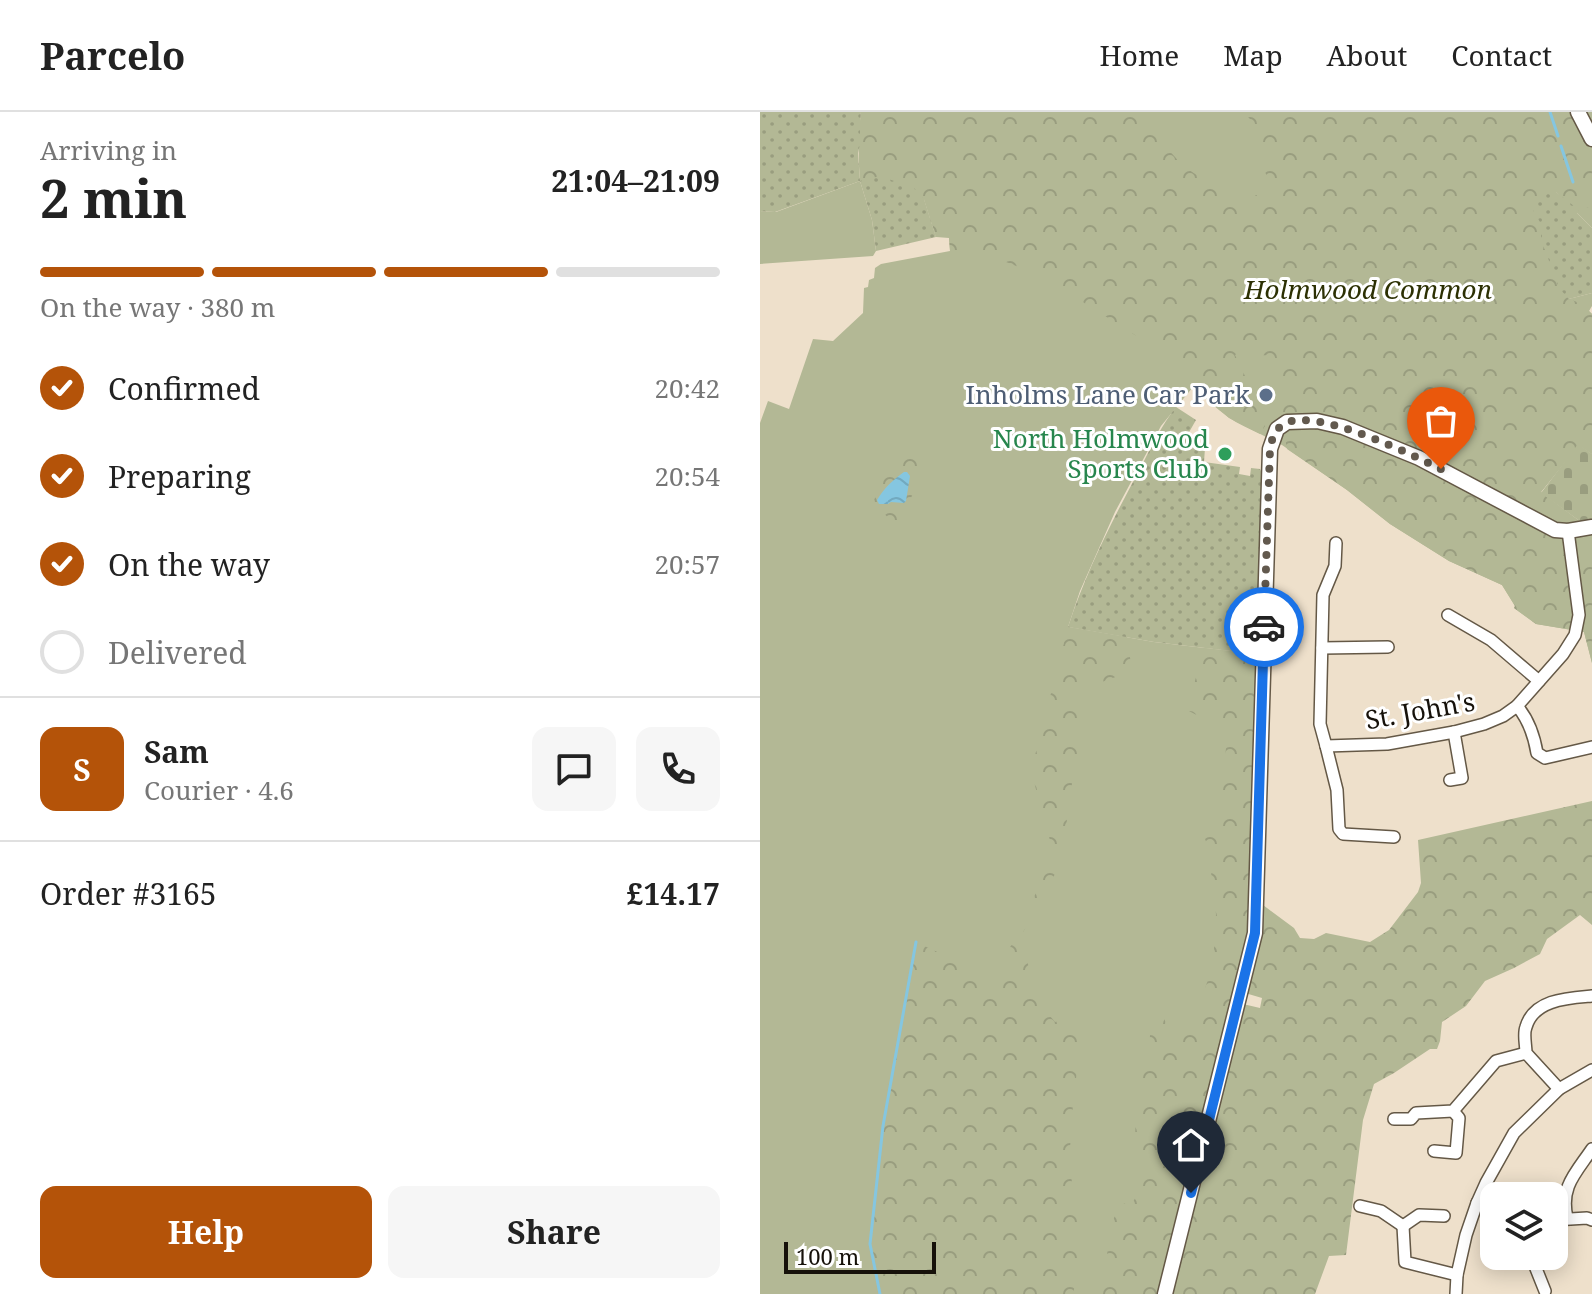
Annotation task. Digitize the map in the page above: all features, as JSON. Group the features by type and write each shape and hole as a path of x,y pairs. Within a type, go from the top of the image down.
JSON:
{"street":[{"path":"1578,112 1592,139"},
{"path":"1165,1294 1255,933 1270,449 1277,429 1287,422 1300,420 1343,427 1419,458 1555,530 1592,527"},
{"name":"St. John's","path":"1326,746 1387,744 1454,732 1484,724 1517,706 1563,654 1575,635 1579,615 1568,531"},
{"path":"1336,543 1335,566 1323,595 1320,724 1337,790 1339,829 1343,834 1394,837"},
{"path":"1448,615 1491,640 1539,681"},
{"path":"1322,648 1388,647"},
{"path":"1517,706 1525,715 1537,753 1545,758 1592,747"},
{"path":"1450,780 1462,778 1454,732"},
{"path":"1559,1089 1526,1053 1525,1028 1533,1013 1556,999 1592,996"},
{"path":"1394,1119 1411,1119 1416,1113 1453,1111 1496,1061 1526,1053"},
{"path":"1456,1294 1466,1235 1477,1203 1514,1133 1559,1089 1592,1070"},
{"path":"1434,1151 1456,1153 1459,1118 1453,1111"},
{"path":"1568,1185 1592,1149"},
{"path":"1360,1206 1381,1211 1403,1226"},
{"path":"1403,1226 1419,1215 1444,1216"},
{"path":"1568,1219 1592,1220"},
{"path":"1403,1226 1405,1262 1457,1275"},
{"path":"1537,1270 1545,1291"}],"green space":[{"path":"760,112 861,112 858,153 860,181 775,212 760,211"},
{"path":"861,112 1592,112 1592,228 1556,192 1569,299 1592,293 1589,311 1592,314 1592,454 1579,445 1541,492 1581,522 1592,519 1592,663 1584,632 1536,624 1514,608 1502,585 1449,561 1390,524 1282,445 1229,418 1193,387 1161,426 1115,512 1080,591 1068,627 1154,642 1256,654 1250,926 1157,1294 760,1294 760,423 768,401 789,409 813,339 833,341 863,313 864,288 874,278 875,268 881,264 950,251 949,237 936,237 924,199 860,181"},
{"name":"Holmwood Common","path":"861,112 1159,112 1162,139 1179,161 1216,186 1249,197 1270,190 1254,150 1266,135 1243,112 1571,112 1592,153 1592,206 1579,210 1556,192 1533,210 1541,224 1541,239 1559,288 1569,299 1590,307 1592,314 1592,454 1578,445 1541,492 1555,504 1542,521 1557,540 1581,541 1592,537 1592,663 1584,632 1536,624 1514,608 1502,585 1449,561 1390,524 1287,449 1285,438 1296,428 1300,415 1285,412 1273,414 1283,373 1273,355 1246,356 1240,352 1235,355 1263,414 1265,426 1260,434 1219,410 1150,346 1065,291 1010,263 950,251 949,238 936,237 924,199 860,181"},
{"path":"880,176 914,188 924,199 936,237 876,251 872,220 860,181"},
{"path":"860,181 872,220 876,251 873,256 760,264 760,211 776,212"},
{"path":"1551,191 1579,210 1577,213 1592,228 1592,293 1569,299 1559,288 1541,239 1541,224 1533,210 1537,202"},
{"path":"1176,407 1196,420 1188,434 1187,445 1205,448 1204,462 1240,467 1239,474 1250,476 1251,468 1260,469 1264,477 1256,654 1154,642 1068,627 1111,525"},
{"path":"1578,444 1592,454 1592,519 1581,522 1541,493"},
{"path":"899,453 930,464 913,493 899,529 873,502 878,492 881,469"},
{"path":"1068,627 1127,637 1132,671 1077,691 1084,740 1075,762 1061,863 1022,934 1032,984 1041,1005 1055,1022 1066,1019 1081,1043 1068,1163 1081,1223 1080,1260 1073,1294 880,1294 870,1245 883,1126 916,942 995,979 1054,855 1031,771"},
{"path":"1204,648 1256,654 1250,926 1157,1294 1101,1294 1111,1228 1118,1205 1133,1202 1143,1184 1135,1143 1136,1106 1153,1021 1163,1014 1171,1041 1187,1035 1213,967 1216,914 1208,847 1197,817 1217,811 1229,728 1187,710"},
{"path":"1592,801 1592,925 1580,915 1547,939 1540,954 1485,981 1466,1006 1442,1022 1437,1049 1430,1049 1374,1084 1363,1120 1346,1255 1329,1256 1315,1294 1169,1294 1243,1004 1260,1008 1262,998 1245,993 1262,932 1263,905 1294,928 1300,938 1314,939 1326,933 1370,942 1389,930 1418,892 1421,883 1418,840"}],"water":[{"path":"904,472 910,476 906,501 879,504 877,500 883,492"}],"waterway":[{"path":"1550,112 1558,136"},
{"path":"1561,146 1573,182"},
{"path":"880,1294 870,1244 883,1126 916,942"}],"way so far":[{"path":"1264,627 1270,449 1277,429 1287,422 1300,420 1343,427 1441,469"}],"place":[{"name":"Inholms Lane Car Park","path":"1266,395"},
{"name":"North Holmwood Sports Club","path":"1225,454"}],"route":[{"path":"1191,1193 1255,933 1264,627"}]}
